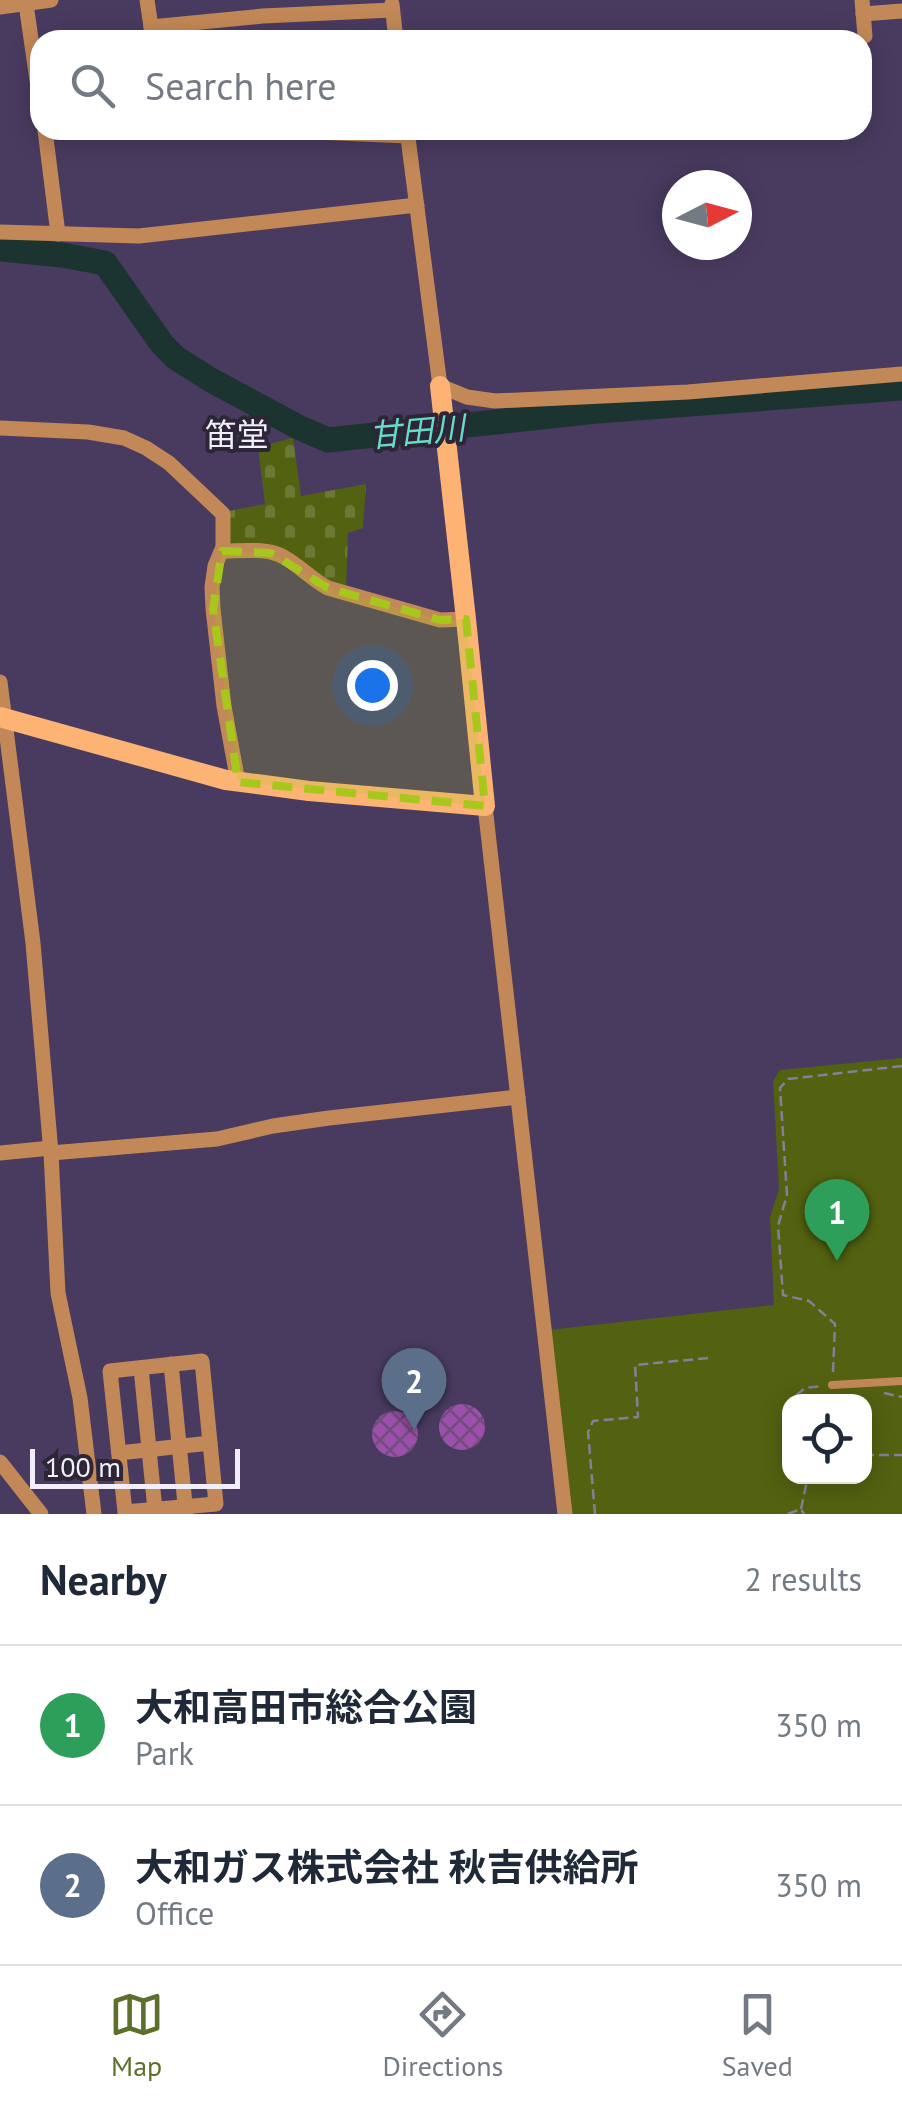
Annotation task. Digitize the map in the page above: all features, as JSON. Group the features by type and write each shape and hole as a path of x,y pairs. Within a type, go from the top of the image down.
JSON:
{"street":[{"path":"0,6 51,0"},
{"path":"147,0 151,30"},
{"path":"26,4 30,31"},
{"path":"177,30 263,16 392,5 395,30"},
{"path":"863,7 902,11"},
{"path":"46,140 58,234"},
{"path":"409,140 446,438 565,1514"},
{"path":"0,232 159,234 416,205"},
{"path":"440,386 467,397 495,401 688,392 902,374"},
{"path":"0,428 88,432 124,438 168,463 223,514 222,550 212,587 213,610 238,782"},
{"path":"222,550 271,553 339,592 440,620 466,619"},
{"path":"0,682 28,888 51,1150 58,1293 80,1398 94,1514"},
{"path":"2,718 238,782 485,806"},
{"path":"0,1152 217,1139 329,1118 518,1096"},
{"path":"202,1361 216,1504 185,1510 124,1512 110,1371 141,1368 202,1361"},
{"path":"171,1364 185,1510"},
{"path":"141,1368 155,1510"},
{"path":"118,1453 210,1443"},
{"path":"0,1462 41,1514"}],"lane":[{"path":"832,1385 902,1381"}],"path":[{"path":"799,1394 806,1388 832,1385 836,1324 808,1301 783,1294 778,1226 786,1195 780,1088 788,1079 902,1066"},
{"path":"595,1514 588,1432 592,1421 638,1417 635,1365 708,1358"},
{"path":"872,1455 902,1455"},
{"path":"804,1514 801,1508 806,1484"},
{"path":"788,1514 801,1508"}],"highlighted area":[{"path":"222,551 271,553 328,588 440,620 466,619 485,806 238,782 213,609"}],"green space":[{"path":"293,438 301,496 366,484 363,528 348,533 346,589 231,545 229,540 229,511 265,504 258,447"},
{"path":"902,1058 902,1514 571,1514 549,1330 774,1305 770,1217 779,1189 773,1081 780,1070"}],"building":[{"path":"462,1404 478,1411 485,1427 478,1443 462,1450 446,1443 439,1427 446,1411"},
{"path":"395,1411 411,1418 418,1434 411,1450 395,1457 379,1450 372,1434 379,1418"}],"waterway":[{"name":"甘田川","path":"0,249 105,263 176,358 328,440 597,411 902,388"}],"place":[{"name":"大和高田市総合公園","path":"837,1261"},
{"name":"大和ガス株式会社 秋吉供給所","path":"414,1430"}],"district":[{"name":"笛堂","path":"237,435"}]}
